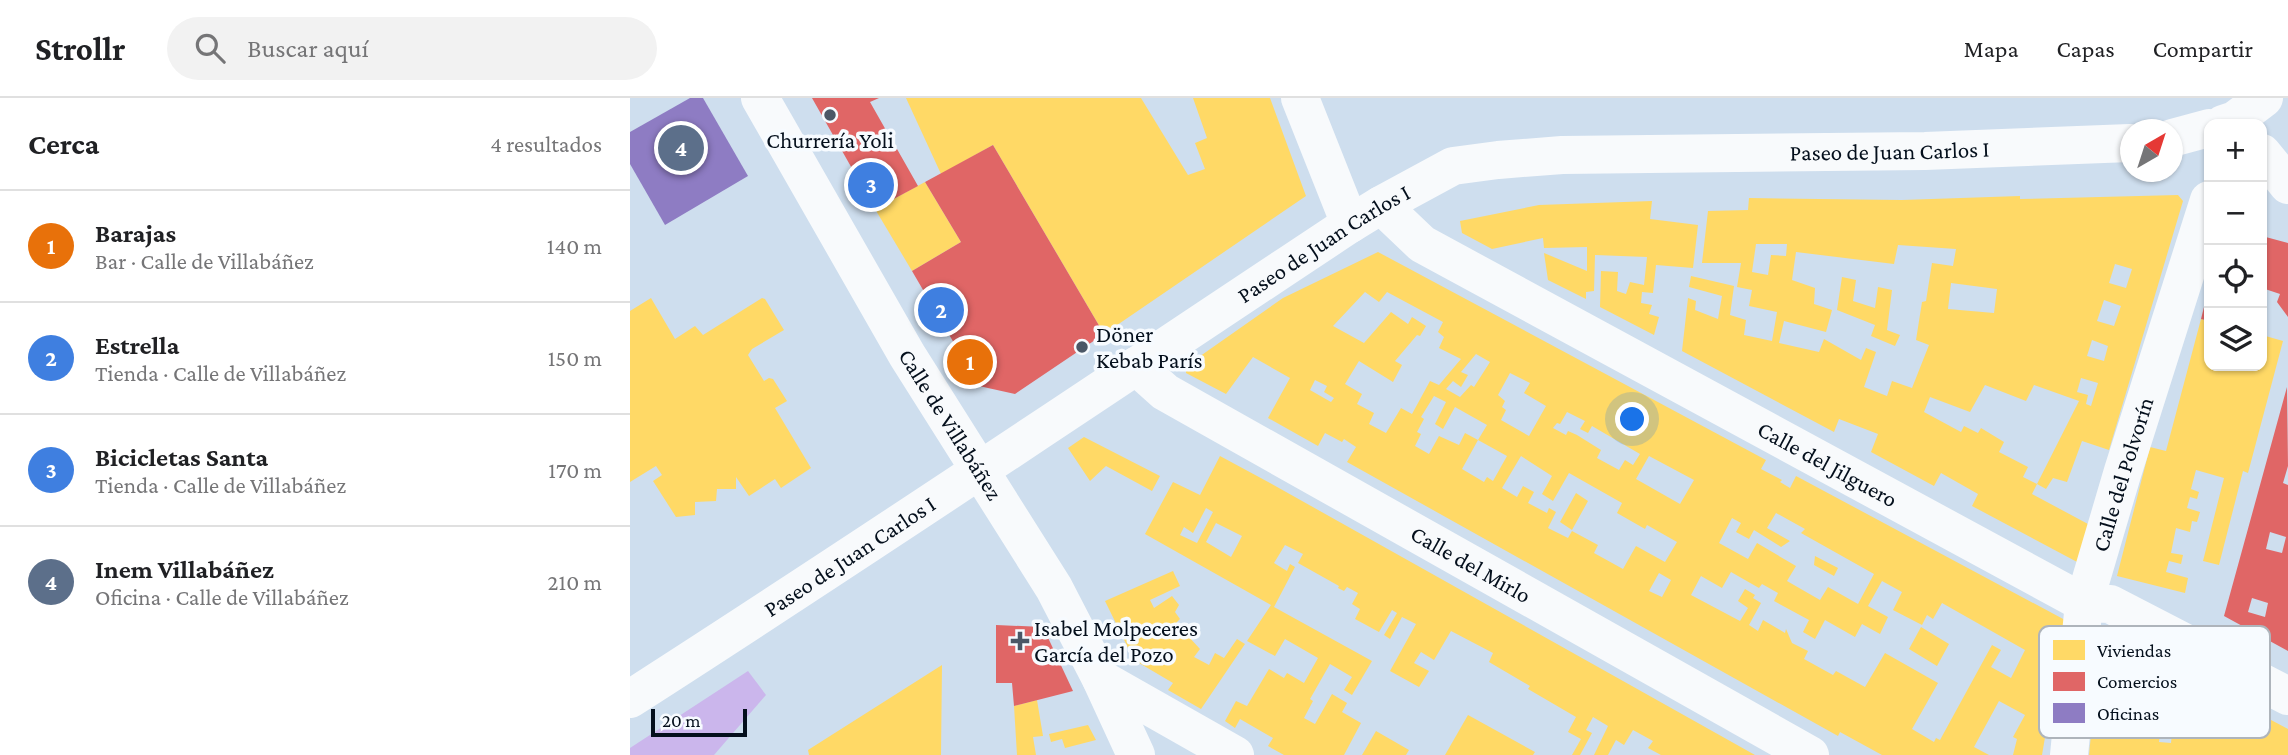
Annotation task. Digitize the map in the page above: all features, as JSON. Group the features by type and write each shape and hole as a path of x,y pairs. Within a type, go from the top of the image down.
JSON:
{"street":[{"name":"Calle de Villabáñez","path":"760,98 906,355 1054,588 1136,755"},
{"path":"1300,98 1365,214"},
{"path":"2183,135 2204,129"},
{"name":"Paseo de Juan Carlos I","path":"630,699 903,523 1365,214 1453,166 1536,157 2120,143"},
{"path":"2267,159 2288,185"},
{"name":"Calle del Jilguero","path":"1365,214 2084,603 2110,604 2153,626"},
{"name":"Calle del Polvorín","path":"2082,626 2084,603 2123,471 2204,216"},
{"name":"Calle del Mirlo","path":"1136,366 1165,392 1810,755"},
{"path":"1101,680 1235,755"},
{"name":"Calle del Jilguero","path":"2270,687 2288,696"}],"shaded area":[{"path":"748,671 766,695 714,755 630,755 630,748"}],"building: Viviendas":[{"path":"906,98 1141,98 1188,175 1205,169 1195,143 1207,138 1193,98 1270,98 1306,196 1104,334 993,145 941,174"},
{"path":"925,182 961,242 912,271 875,209"},
{"path":"2178,195 2183,201 2109,450 2082,441 2067,482 2053,478 2046,489 2037,484 2032,494 2088,524 2079,563 1972,506 1978,494 1941,473 1934,486 1871,452 1878,434 1839,419 1834,432 1682,351 1688,298 1696,301 1695,310 1718,319 1722,296 1689,287 1691,276 1734,286 1730,315 1746,320 1744,335 1772,341 1777,312 1749,306 1752,290 1737,287 1741,263 1702,263 1708,211 1748,210 1749,198 1902,200","holes":["1756,244 1787,244 1786,256 1771,255 1768,275 1752,272","1898,245 1956,249 1953,266 1932,263 1916,340 1929,345 1912,388 1892,381 1887,396 1864,387 1876,352 1866,348 1861,360 1824,339 1819,352 1779,343 1784,321 1826,332 1832,310 1814,304 1815,288 1792,280 1796,252 1894,264","2115,264 2132,269 2126,288 2109,283","1951,283 1997,289 1994,313 1948,309","2104,300 2121,306 2114,326 2097,321","2092,340 2108,346 2104,361 2087,356","2081,378 2098,383 2091,406 2086,404 2088,395 2077,392","1985,385 2026,401 2034,385 2079,401 2037,484 2023,477 2028,467 1999,452 2004,442 1981,428 1978,433 1964,426 1961,432 1924,412 1930,397 1970,412"]},
{"path":"1652,201 1650,219 1698,225 1693,268 1656,265 1653,293 1642,292 1641,303 1652,305 1649,314 1659,317 1654,335 1600,307 1601,271 1618,272 1617,291 1626,294 1630,282 1644,285 1647,257 1595,255 1594,291 1586,292 1586,299 1548,280 1544,253 1587,271 1587,247 1544,248 1543,238 1492,249 1462,233 1460,221 1539,205"},
{"path":"1378,252 1766,460 1761,469 1782,480 1780,482 1790,488 1796,476 2065,620 2064,626 2039,626 2039,738 2045,738 2042,755 2013,755 2017,739 2013,737 2025,715 1999,701 1974,747 1989,755 1882,755 1840,732 1838,736 1347,462 1356,447 1344,439 1342,442 1325,433 1318,446 1268,418 1290,378 1253,357 1226,394 1186,373 1186,366 1283,298","holes":["1365,292 1379,302 1387,292 1443,322 1438,332 1444,337 1439,348 1461,359 1439,385 1430,381 1412,414 1401,408 1386,433 1369,424 1374,413 1357,404 1362,394 1345,384 1359,361 1393,382 1402,365 1395,361 1417,335 1420,336 1426,326 1412,317 1408,324 1391,312 1364,343 1333,326","1476,354 1490,362 1474,387 1471,385 1460,397 1446,389 1453,381 1461,387 1468,375 1461,372","1510,373 1530,383 1524,393 1546,406 1529,436 1501,420 1506,410 1502,407 1505,401 1498,395","1315,380 1327,386 1324,392 1334,398 1331,402 1310,390","1434,396 1446,402 1435,424 1443,429 1455,407 1487,425 1478,440 1465,433 1459,445 1439,436 1429,454 1415,446 1421,434 1417,432 1424,419 1421,417","1567,412 1585,421 1580,429 1588,433 1592,426 1640,454 1633,465 1625,460 1619,470 1597,458 1601,450 1577,435 1568,431 1566,435 1553,428 1557,423 1560,424","1478,440 1507,456 1493,481 1487,477 1484,482 1462,469","1521,456 1552,476 1542,494 1553,501 1569,473 1622,503 1617,513 1645,529 1647,525 1677,542 1665,562 1636,546 1623,569 1594,553 1598,545 1572,531 1568,538 1548,528 1556,512 1549,508 1547,513 1528,503 1534,492 1523,486 1517,497 1502,488","1649,456 1694,480 1680,504 1636,479","1776,513 1805,529 1801,533 1874,574 1858,604 1828,587 1820,600 1787,581 1796,566 1757,543 1748,559 1719,543 1732,518 1741,523 1736,532 1749,539 1754,530 1781,547 1790,541 1767,528","1731,572 1759,588 1762,584 1778,593 1774,601 1809,620 1803,632 1815,639 1825,620 1855,637 1862,624 1880,634 1888,617 1868,606 1882,581 1902,592 1893,610 1922,625 1927,615 1933,619 1942,603 2025,650 2011,678 1991,667 2001,650 1992,645 1940,740 1936,738 1934,742 1912,729 1938,683 1885,653 1865,687 1836,671 1833,675 1804,659 1808,651 1792,643 1786,629 1785,633 1763,620 1758,631 1749,625 1761,603 1745,589 1738,601 1748,608 1740,621 1691,595 1701,576 1722,588","1659,573 1671,580 1662,597 1649,591"]},
{"path":"1842,277 1856,280 1853,301 1875,308 1878,287 1892,290 1887,330 1900,335 1895,346 1871,336 1875,325 1837,310"},
{"path":"651,298 675,339 695,326 703,335 762,298 765,299 784,330 752,349 748,355 764,381 773,379 787,401 775,408 811,468 781,488 775,479 749,496 736,477 736,489 717,489 716,501 695,502 695,515 676,517 653,481 662,475 656,466 630,482 630,311"},
{"path":"2201,319 2204,320 2204,371 2267,371 2267,336 2283,341 2248,473 2243,471 2219,565 2203,561 2224,478 2196,470 2191,489 2199,492 2197,499 2190,497 2187,508 2200,512 2197,522 2192,521 2190,532 2176,528 2171,553 2183,555 2181,564 2169,561 2166,572 2188,578 2185,593 2117,576 2150,447 2166,451"},
{"path":"1084,437 1160,476 1152,491 1106,466 1090,481 1068,448"},
{"path":"1220,456 1755,755 1661,755 1648,748 1653,741 1633,730 1624,745 1616,740 1608,755 1594,755 1608,726 1593,717 1586,730 1592,733 1580,755 1572,755 1581,739 1568,732 1576,717 1489,662 1493,653 1451,631 1434,660 1421,652 1414,663 1429,671 1419,687 1390,671 1416,624 1402,617 1390,639 1384,635 1397,613 1392,610 1379,632 1355,619 1360,609 1352,604 1358,593 1347,587 1344,591 1338,588 1339,586 1298,563 1303,554 1285,545 1274,563 1287,571 1290,564 1295,567 1274,607 1372,661 1352,695 1344,690 1352,677 1330,664 1310,699 1313,701 1304,718 1315,724 1332,694 1347,703 1342,712 1361,723 1344,755 1284,755 1268,746 1273,738 1240,719 1235,728 1225,721 1236,701 1247,706 1269,669 1284,678 1287,673 1304,683 1318,658 1285,639 1275,656 1247,641 1271,605 1145,534 1173,482 1200,495","holes":["1206,508 1213,512 1197,543 1180,535 1184,527 1193,533","1216,523 1242,536 1231,557 1206,542"]},
{"path":"1576,493 1588,501 1572,530 1560,522"},
{"path":"1815,556 1838,568 1834,576 1814,565"},
{"path":"1173,571 1180,586 1150,600 1154,608 1172,596 1179,605 1175,612 1180,619 1176,623 1200,649 1194,657 1209,665 1215,653 1224,658 1237,639 1245,644 1201,709 1168,690 1173,683 1134,660 1105,601"},
{"path":"1921,627 1949,644 1937,666 1909,649"},
{"path":"942,665 941,755 809,755 808,750"},
{"path":"1037,700 1043,736 1033,737 1036,755 1017,755 1014,706"},
{"path":"1468,715 1535,752 1533,755 1445,755"},
{"path":"2270,719 2288,729 2288,755 2089,755 2091,738 2160,738 2159,742 2171,743 2172,738 2270,738"},
{"path":"1088,725 1096,740 1065,748 1062,739 1051,742 1049,734"},
{"path":"1376,731 1409,750 1406,755 1362,755"}],"building: Comercios":[{"path":"812,98 879,98 870,102 891,139 888,141 893,151 897,149 918,186 875,209"},
{"path":"993,145 1104,334 1015,394 979,386 912,271 961,242 925,182"},
{"path":"2267,237 2288,243 2288,317 2277,302 2280,294 2267,290"},
{"path":"2287,387 2288,466 2283,483 2288,485 2288,651 2270,641 2270,626 2242,626 2224,616","holes":["2270,532 2286,537 2282,553 2266,549","2252,598 2268,603 2265,617 2248,612"]},
{"path":"996,625 1043,627 1073,691 1014,706 1012,683 996,683"}],"building: Oficinas":[{"path":"690,98 703,98 748,176 665,225 630,164 630,132"}],"place":[{"name":"Churrería Yoli","path":"830,115"},
{"name":"Inem Villabáñez","path":"681,148"},
{"name":"Bicicletas Santa","path":"871,185"},
{"name":"Estrella","path":"941,310"},
{"name":"Döner Kebab París","path":"1082,347"},
{"name":"Barajas","path":"970,362"},
{"name":"Isabel Molpeceres García del Pozo","path":"1020,641"}]}
